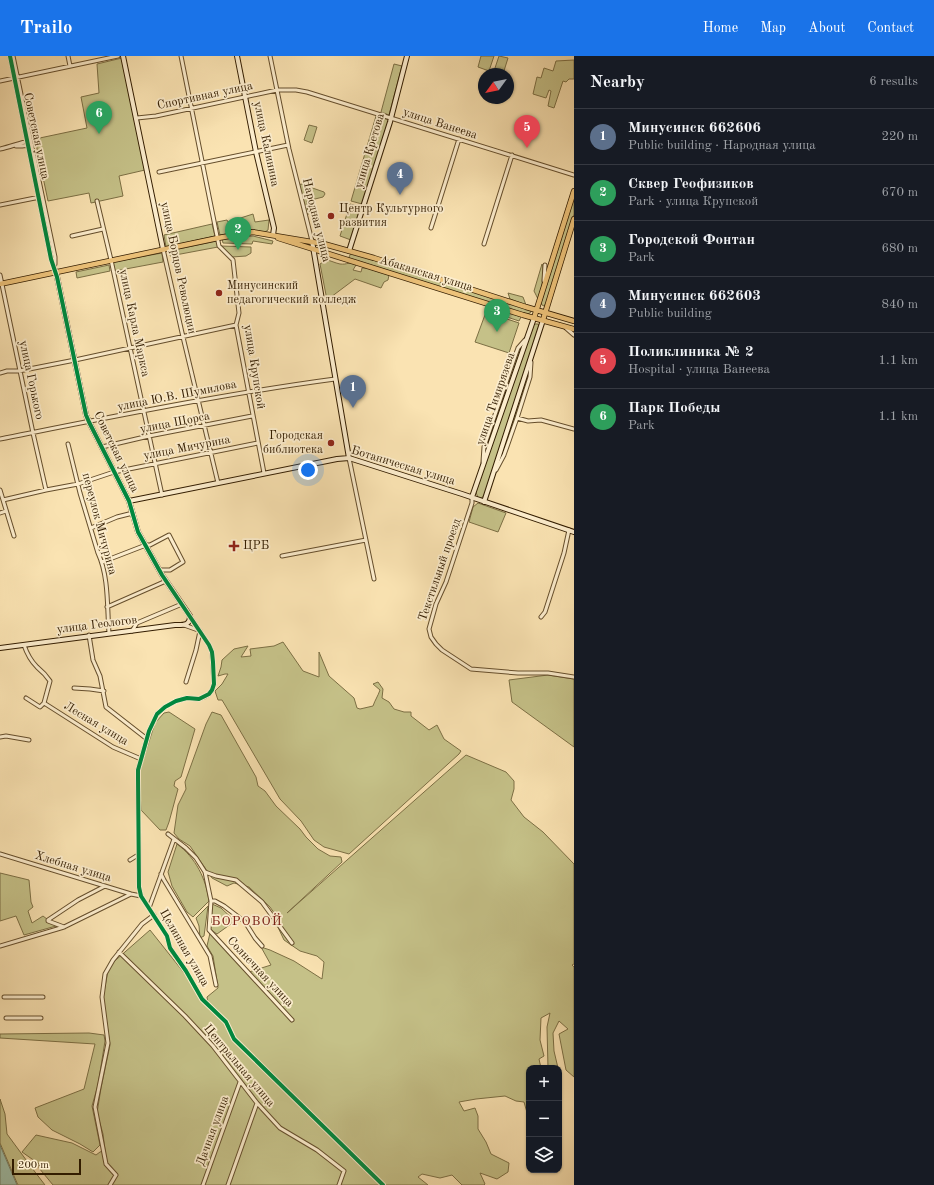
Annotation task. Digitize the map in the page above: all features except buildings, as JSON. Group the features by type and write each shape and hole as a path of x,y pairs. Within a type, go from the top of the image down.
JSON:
{"main road":[{"name":"улица Тимирязева","path":"534,318 574,191"},
{"name":"улица Тимирязева","path":"543,320 574,219"},
{"name":"Абаканская улица","path":"1,284 163,249 253,232 324,244 574,321"},
{"name":"Абаканская улица","path":"272,236 534,318 574,329"},
{"path":"323,252 320,250 320,247 324,244"},
{"path":"346,260 349,251"}],"street":[{"name":"Советская улица","path":"10,56 16,77"},
{"name":"Советская улица","path":"13,56 51,259 56,272 86,415 129,501 138,532 166,581 209,645 212,652 213,662 214,684 212,690"},
{"path":"68,56 70,66"},
{"path":"0,81 118,56"},
{"name":"улица Борцов Революции","path":"123,56 163,249 218,482"},
{"name":"улица Крупской","path":"181,56 220,246 233,260 239,313 236,325 264,473"},
{"name":"улица Калинина","path":"237,56 256,152 274,228 272,236"},
{"name":"Народная улица","path":"270,56 288,145 314,250 349,458 374,579"},
{"name":"улица Кретова","path":"349,251 407,56"},
{"name":"Спортивная улица","path":"137,118 156,116 277,90"},
{"name":"улица Ванеева","path":"277,90 296,90 308,92 574,175"},
{"path":"431,228 459,139"},
{"path":"0,149 22,146 30,143"},
{"path":"159,172 288,145"},
{"path":"484,244 512,155"},
{"path":"0,205 40,197"},
{"name":"улица Карла Маркса","path":"96,201 111,260 162,495"},
{"path":"72,236 103,229"},
{"path":"544,287 545,264"},
{"name":"улица Горького","path":"0,275 46,490"},
{"name":"улица Тимирязева","path":"472,498 534,318"},
{"name":"улица Тимирязева","path":"484,502 543,320"},
{"path":"0,372 20,371 236,325"},
{"path":"565,326 574,335"},
{"path":"492,477 504,455 517,418 530,377 531,357"},
{"name":"улица Ю.В. Шумилова","path":"0,439 248,392 335,379"},
{"name":"улица Щорса","path":"102,447 149,436 252,416"},
{"path":"517,418 528,421 541,420 574,428"},
{"name":"улица Мичурина","path":"3,500 78,484 114,472 258,443"},
{"name":"переулок Мичурина","path":"68,444 78,484 102,562 108,607 109,633"},
{"name":"Ботаническая улица","path":"129,501 264,473 349,458 574,532"},
{"path":"0,490 14,536"},
{"name":"Текстильный проезд","path":"472,498 472,503 446,582 436,604 429,629 431,637 442,650 471,669 518,673 548,673 574,676"},
{"path":"0,513 6,511"},
{"path":"91,528 133,512"},
{"path":"542,617 545,612 564,553 569,530"},
{"path":"102,562 146,545 150,545 169,535 183,562 170,570 160,570"},
{"path":"282,556 366,540"},
{"path":"108,607 166,581"},
{"path":"132,631 137,623 182,604"},
{"path":"184,625 189,622 190,616"},
{"path":"184,625 200,631 186,682"},
{"name":"улица Геологов","path":"0,648 109,633 184,625"},
{"path":"89,636 93,660 100,676 104,691 106,707 147,739"},
{"path":"24,645 26,653 33,663 46,674 50,681 44,702"},
{"path":"74,688 104,691"},
{"name":"Целинная улица","path":"212,690 210,694 199,699 187,698 176,701 165,707 154,720 147,739 138,770 138,855 139,887 141,896 167,936 170,948 186,971 202,999 226,1022 234,1039 383,1185"},
{"name":"Лесная улица","path":"26,698 40,707 44,702 113,747 141,759"},
{"path":"0,737 6,736 29,740"},
{"name":"Солнечная улица","path":"168,834 196,858 205,872 211,901 209,930 292,1020"},
{"path":"149,908 174,838"},
{"name":"Хлебная улица","path":"0,854 141,896"},
{"path":"130,860 138,855"},
{"path":"205,872 236,880 262,902 292,943"},
{"path":"161,874 210,956 216,985"},
{"path":"64,927 48,920 78,900 105,886"},
{"path":"0,946 64,927 131,894"},
{"path":"211,901 215,901 224,906 245,922 262,946"},
{"path":"110,1185 116,1175 106,1164 95,1107 108,1043 102,997 105,974 113,960 142,924 154,915"},
{"name":"Центральная улица","path":"119,952 213,1046 257,1103 280,1128 317,1150 344,1171 339,1185"},
{"path":"4,998 43,997"},
{"path":"6,1018 41,1018"},
{"name":"Дачная улица","path":"203,1185 240,1082"},
{"path":"228,1185 257,1103"}],"shaded area":[{"path":"481,56 494,56 490,68 478,67"},
{"path":"499,56 508,58 505,68 495,68"},
{"path":"122,58 145,170 119,176 123,196 91,203 89,193 48,201 35,139 87,128 81,97 99,93 97,64"},
{"path":"574,60 574,79 569,79 566,82 563,81 554,108 548,106 551,91 549,90 546,98 533,94 537,77 541,78 544,68 553,71 556,61"},
{"path":"394,64 402,66 389,115 381,112"},
{"path":"376,116 389,120 362,204 351,201"},
{"path":"309,125 317,127 312,143 304,140"},
{"path":"301,184 324,192 325,194 323,197 307,201 307,216 298,186"},
{"path":"574,196 574,214 547,302 544,306 541,303"},
{"path":"350,204 361,207 351,240 340,236"},
{"path":"253,214 255,222 269,220 268,230 265,232 252,230 220,235 217,222 227,220 228,222"},
{"path":"212,224 215,236 166,247 164,235"},
{"path":"253,236 273,241 272,244 253,241 252,244 223,243 222,239"},
{"path":"217,241 218,247 170,256 169,251"},
{"path":"221,246 251,247 251,253 246,256 232,257"},
{"path":"162,253 163,262 115,271 113,262"},
{"path":"351,253 530,310 531,312 525,314 349,258"},
{"path":"324,259 340,264 350,263 356,265 353,270 361,272 362,268 367,268 389,275 388,280 384,282 381,288 355,279 327,300 320,264"},
{"path":"542,264 542,286 538,299 534,291"},
{"path":"109,265 110,271 77,278 76,272"},
{"path":"508,293 523,297 526,305 510,299"},
{"path":"486,309 500,313 505,311 521,317 519,321"},
{"path":"486,312 519,323 509,353 475,342"},
{"path":"538,324 539,326 484,496 478,498 476,492 533,325"},
{"path":"524,343 512,376 510,380 508,380 508,389 483,460 483,451 518,350"},
{"path":"529,365 529,376 507,443 505,442"},
{"path":"478,503 506,513 498,532 469,522 473,507"},
{"path":"283,642 303,671 319,677 319,652 329,676 354,698 357,708 360,709 373,706 380,690 373,684 378,682 383,689 382,698 389,702 394,709 404,712 411,712 411,716 429,730 437,725 444,739 461,751 349,854 324,847 314,840 301,821 280,799 222,700 218,700 215,691 222,684 228,674 218,676 222,660 234,649 248,646 241,657 251,656 250,649 274,646"},
{"path":"548,675 574,679 574,747 512,702 509,680"},
{"path":"169,712 195,729 181,777 175,781 174,786 178,789 169,822 166,830 160,830 141,810 139,772 155,723 164,713"},
{"path":"212,712 221,715 256,777 258,786 265,791 276,806 318,849 330,856 341,857 342,862 287,913 466,755 506,772 514,781 514,789 511,800 524,817 543,832 574,864 574,964 572,965 574,967 574,1077 566,1070 559,1034 568,1029 559,1021 553,1033 554,1051 557,1065 548,1065 547,1027 550,1013 541,1018 540,1040 544,1056 539,1059 540,1065 526,1065 526,1109 524,1102 516,1101 505,1096 459,1102 464,1111 475,1108 478,1116 478,1129 491,1154 509,1163 508,1172 497,1179 480,1173 485,1184 484,1185 462,1185 452,1175 440,1178 422,1174 418,1177 428,1185 53,1185 39,1168 39,1164 22,1152 36,1135 72,1143 96,1155 105,1150 103,1134 97,1113 110,1045 103,997 109,966 150,930 208,1003 207,997 218,988 213,956 207,946 210,933 249,972 271,965 261,947 294,961 322,979 324,962 317,956 300,951 284,940 276,923 279,920 270,907 249,887 234,883 227,886 212,878 190,846 179,839 174,833 178,805 186,789 185,782 206,724"},
{"path":"177,844 195,862 203,877 208,893 209,901 193,917 187,912 172,886 168,872"},
{"path":"0,873 29,880 31,902 33,907 28,911 32,923 43,916 56,926 24,935 16,916 0,921"},
{"path":"212,904 221,908 235,921 217,934 208,928"},
{"path":"208,906 204,936 200,938 199,926 196,918"},
{"path":"89,1033 104,1035 105,1041 98,1085 92,1106 100,1145 93,1152 52,1130 38,1117 35,1108 84,1089 95,1044 0,1038 0,1034"},
{"path":"0,1099 5,1114 7,1134 45,1185 18,1185 0,1143"},
{"path":"0,1145 17,1185 0,1185"}],"cycle path":[{"path":"10,56 51,259 57,277 86,415 129,501 138,532 162,575 209,645 212,652 214,684 209,694 199,699 187,698 176,701 165,707 157,714 149,731 138,770 139,887 141,896 167,936 170,948 186,971 202,999 226,1022 234,1039 383,1185"}],"place":[{"name":"Парк Победы","path":"99,134"},
{"name":"Поликлиника № 2","path":"527,148"},
{"name":"Минусинск 662603","path":"400,195"},
{"name":"Центр Культурного развития","path":"331,216"},
{"name":"Сквер Геофизиков","path":"238,250"},
{"name":"Минусинский педагогический колледж","path":"219,293"},
{"name":"Городской Фонтан","path":"497,332"},
{"name":"Минусинск 662606","path":"353,408"},
{"name":"Городская библиотека","path":"331,443"},
{"name":"ЦРБ","path":"234,546"}],"district":[{"name":"БОРОВОЙ","path":"247,921"}]}
